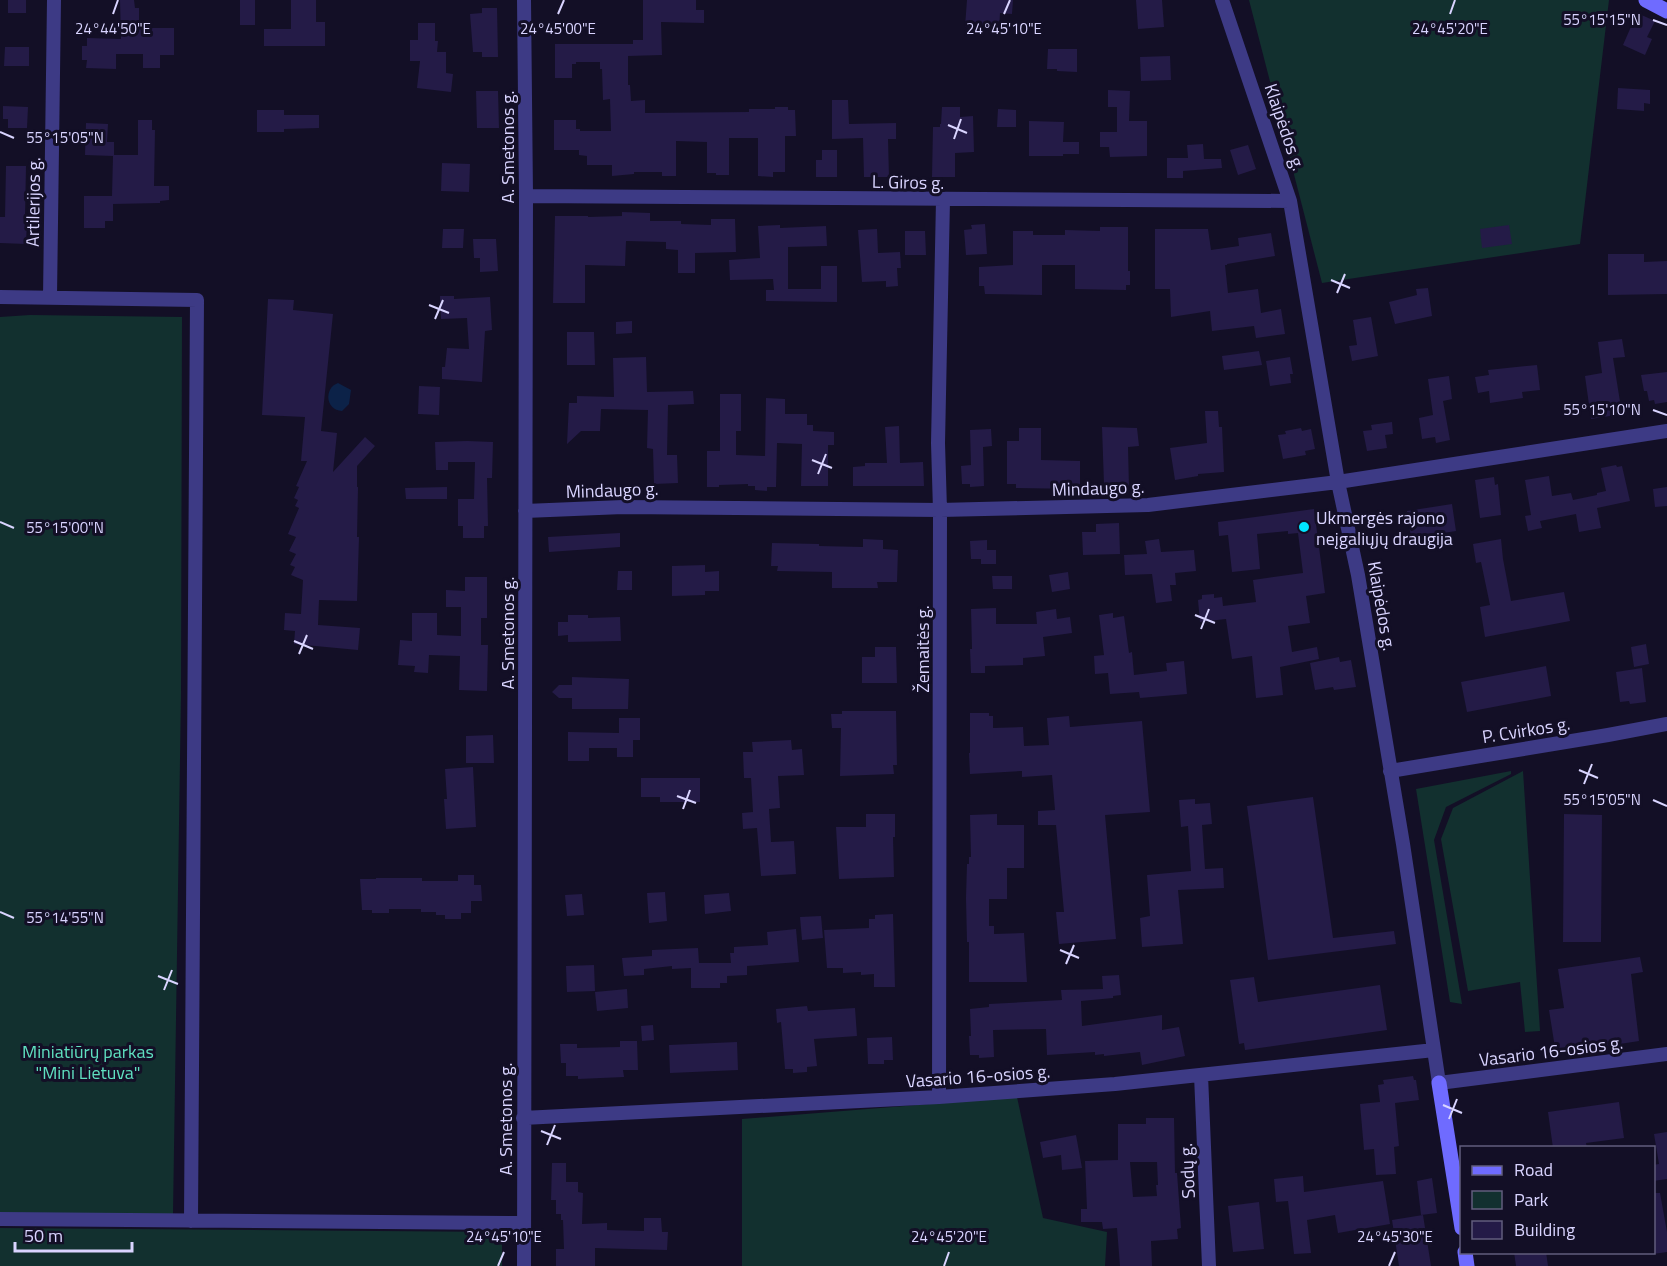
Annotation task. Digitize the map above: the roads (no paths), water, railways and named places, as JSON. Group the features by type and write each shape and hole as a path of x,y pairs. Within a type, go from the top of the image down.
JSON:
{"street":[{"name":"Artilerijos g.","path":"50,297 54,0"},
{"name":"A. Smetonos g.","path":"524,0 526,196 524,1266"},
{"name":"Klaipėdos g.","path":"1222,0 1290,201 1338,482 1358,575 1460,1221"},
{"path":"1646,0 1667,10"},
{"name":"L. Giros g.","path":"526,196 1290,201"},
{"name":"Žemaitės g.","path":"939,1097 940,510 938,443 943,200"},
{"path":"0,297 198,300 191,1221"},
{"name":"Mindaugo g.","path":"525,511 623,507 940,510 1148,506 1338,482 1667,431"},
{"name":"P. Cvirkos g.","path":"1390,771 1586,739 1667,723"},
{"name":"Vasario 16-osios g.","path":"524,1118 939,1097 1115,1084 1434,1050"},
{"name":"Vasario 16-osios g.","path":"1439,1083 1667,1054"},
{"name":"Sodų g.","path":"1201,1075 1209,1266"},
{"path":"0,1219 523,1223"}],"water":[{"path":"338,383 351,390 349,404 342,411 332,407 328,398 330,389"}],"place":[{"name":"Ukmergės rajono neįgaliųjų draugija","path":"1304,527"}],"park label":[{"name":"Miniatiūrų parkas \"Mini Lietuva\"","path":"88,1061"}]}
